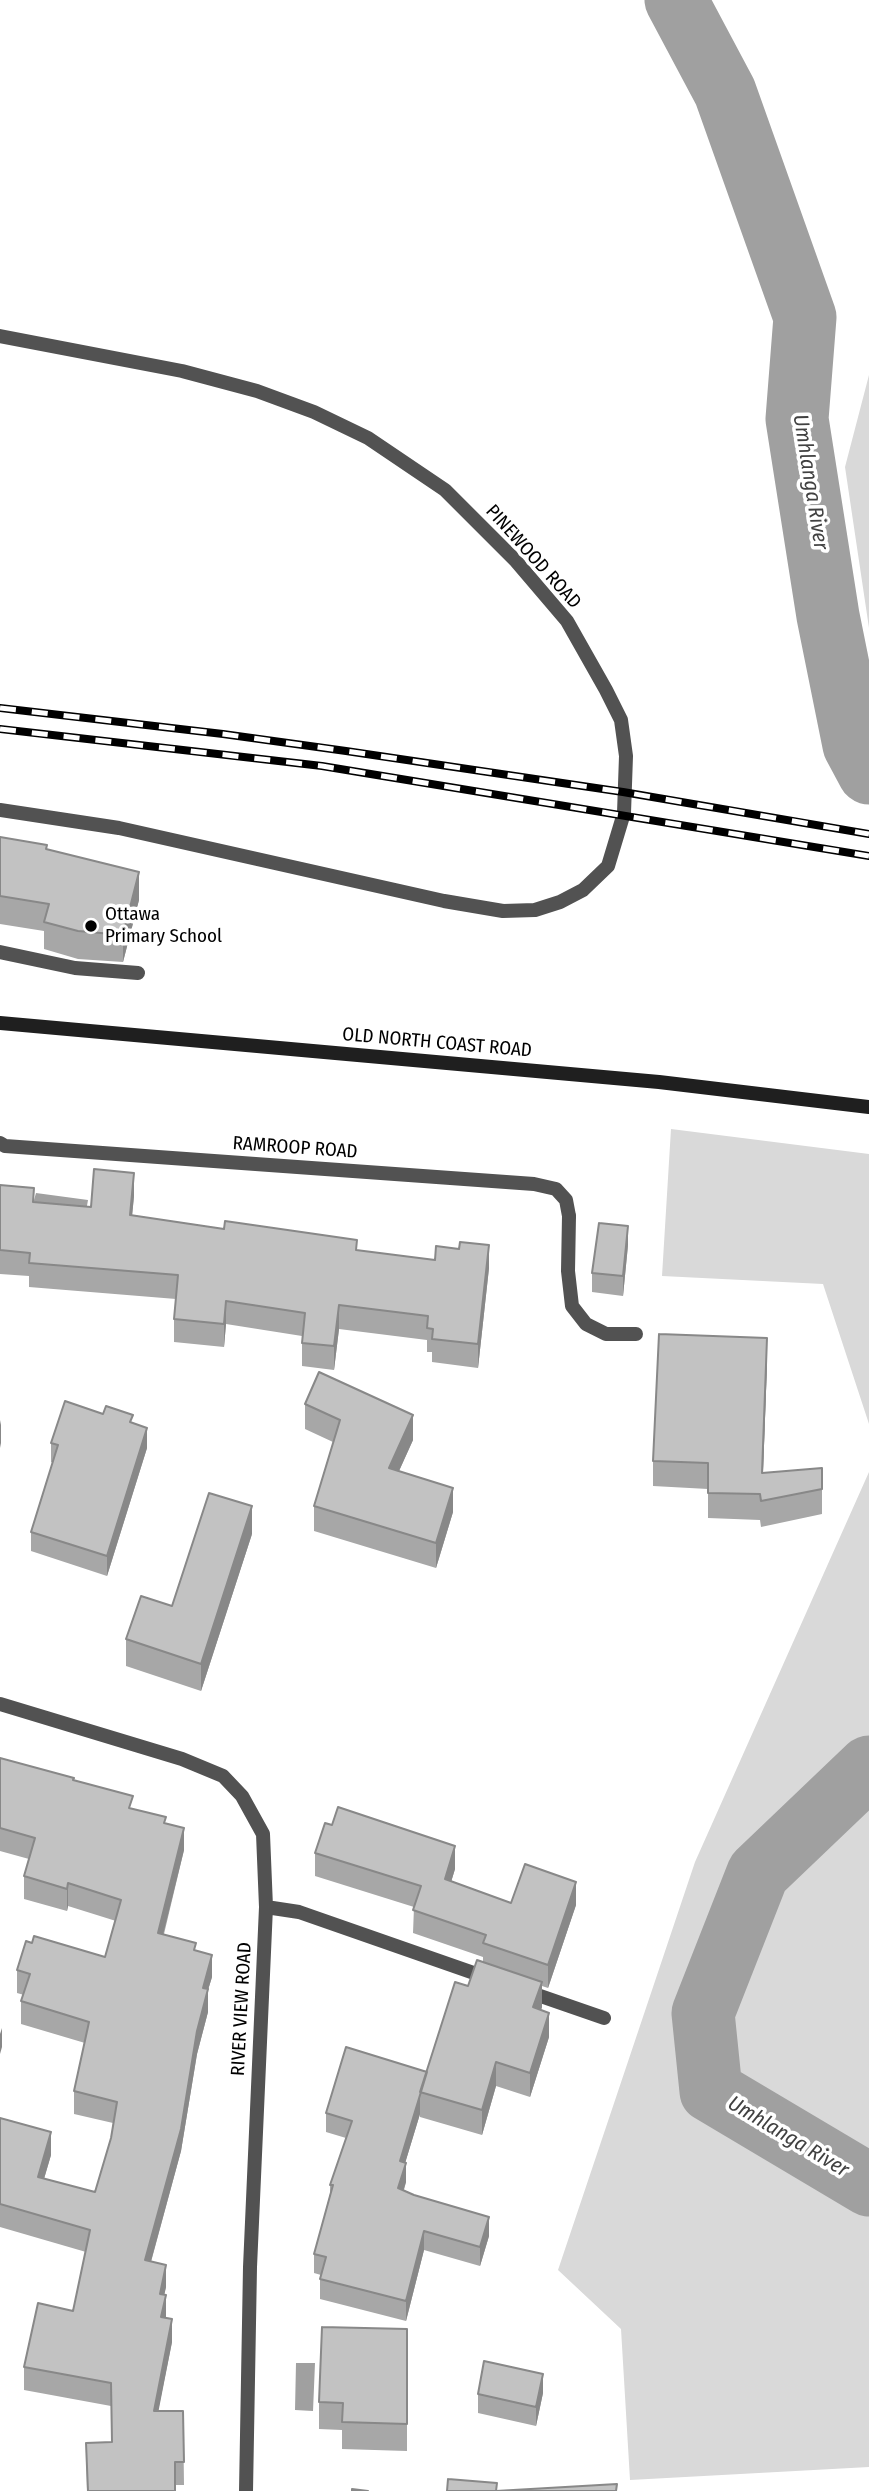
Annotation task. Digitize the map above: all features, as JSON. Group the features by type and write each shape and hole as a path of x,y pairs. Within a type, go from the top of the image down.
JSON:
{"street":[{"name":"PINEWOOD ROAD","path":"0,336 182,370 257,391 314,412 368,438 445,490 514,560 567,621 621,720 626,756 624,813 608,866 583,890 560,902 535,909 503,911 444,901 119,828 0,810"},
{"path":"0,952 75,968 138,973"},
{"name":"OLD NORTH COAST ROAD","path":"0,1023 659,1082 869,1107"},
{"name":"RAMROOP ROAD","path":"0,1143 5,1146 534,1184 556,1189 566,1200 569,1216 568,1271 572,1306 586,1324 606,1334 636,1334"},
{"name":"RIVER VIEW ROAD","path":"0,1704 182,1759 223,1776 242,1796 262,1834 266,1907 250,2267 246,2491"},
{"path":"266,1907 299,1912 604,2018"}],"shaded area":[{"path":"869,375 869,628 845,467"},
{"path":"671,1129 869,1154 869,1424 823,1284 662,1276"},
{"path":"36,1193 88,1200 84,1223 32,1207"},
{"path":"869,1472 869,2467 630,2480 621,2329 558,2270 695,1862"},
{"path":"296,2363 315,2363 313,2411 295,2410"}],"building":[{"path":"0,837 47,845 46,849 139,872 123,935 78,931 44,922 49,904 0,896"},
{"path":"94,1169 134,1173 130,1215 224,1229 225,1221 357,1240 356,1250 435,1260 436,1246 459,1249 460,1242 489,1245 478,1344 432,1339 433,1329 427,1328 428,1316 339,1305 334,1346 302,1343 305,1313 226,1301 224,1324 174,1319 178,1275 29,1263 30,1253 0,1250 0,1185 34,1188 33,1202 91,1207"},
{"path":"599,1223 628,1226 623,1276 592,1273"},
{"path":"659,1334 767,1338 762,1473 822,1468 822,1489 761,1501 760,1494 708,1493 708,1463 653,1461"},
{"path":"319,1372 413,1415 389,1468 453,1488 436,1543 314,1506 340,1420 305,1404"},
{"path":"65,1401 103,1414 106,1406 133,1415 130,1422 147,1428 107,1556 31,1532 58,1445 51,1443"},
{"path":"209,1493 252,1506 201,1664 126,1639 141,1596 172,1606"},
{"path":"0,1758 133,1796 129,1808 166,1817 164,1823 184,1828 158,1933 196,1943 194,1950 212,1955 203,1988 208,1989 197,2031 181,2129 145,2260 166,2265 160,2294 166,2295 161,2317 172,2319 154,2411 183,2411 184,2462 175,2462 175,2491 88,2491 86,2443 112,2442 111,2383 24,2367 38,2303 73,2311 90,2230 0,2204 0,2118 51,2132 38,2177 95,2192 111,2138 117,2102 74,2091 89,2022 21,2001 30,1974 17,1970 26,1941 32,1943 34,1936 105,1957 121,1900 68,1883 67,1889 24,1876 35,1838 0,1828"},
{"path":"338,1807 455,1846 445,1879 511,1903 525,1864 576,1882 548,1965 483,1943 486,1935 413,1910 421,1886 315,1853 325,1823 332,1825"},
{"path":"477,1960 542,1982 533,2007 549,2013 530,2073 496,2062 482,2110 420,2092 455,1982 468,1986"},
{"path":"346,2047 427,2072 400,2161 406,2163 398,2188 489,2217 480,2247 424,2231 406,2301 320,2279 326,2257 314,2254 333,2185 330,2185 352,2121 326,2113"},
{"path":"322,2327 407,2329 407,2424 342,2422 343,2403 319,2402"},
{"path":"484,2361 543,2374 536,2407 478,2394"},
{"path":"448,2479 497,2483 496,2491 447,2491"},
{"path":"617,2484 616,2491 496,2491"}],"waterway":[{"name":"Umhlanga River","path":"676,0 725,92 805,317 797,419 828,616 854,745 869,773"},
{"name":"Umhlanga River","path":"869,1767 758,1873 703,2013 711,2091 869,2185"}],"railway":[{"path":"0,708 346,751 623,792 869,834"},
{"path":"0,729 322,766 869,856"}],"place":[{"name":"Ottawa Primary School","path":"91,926"}]}
